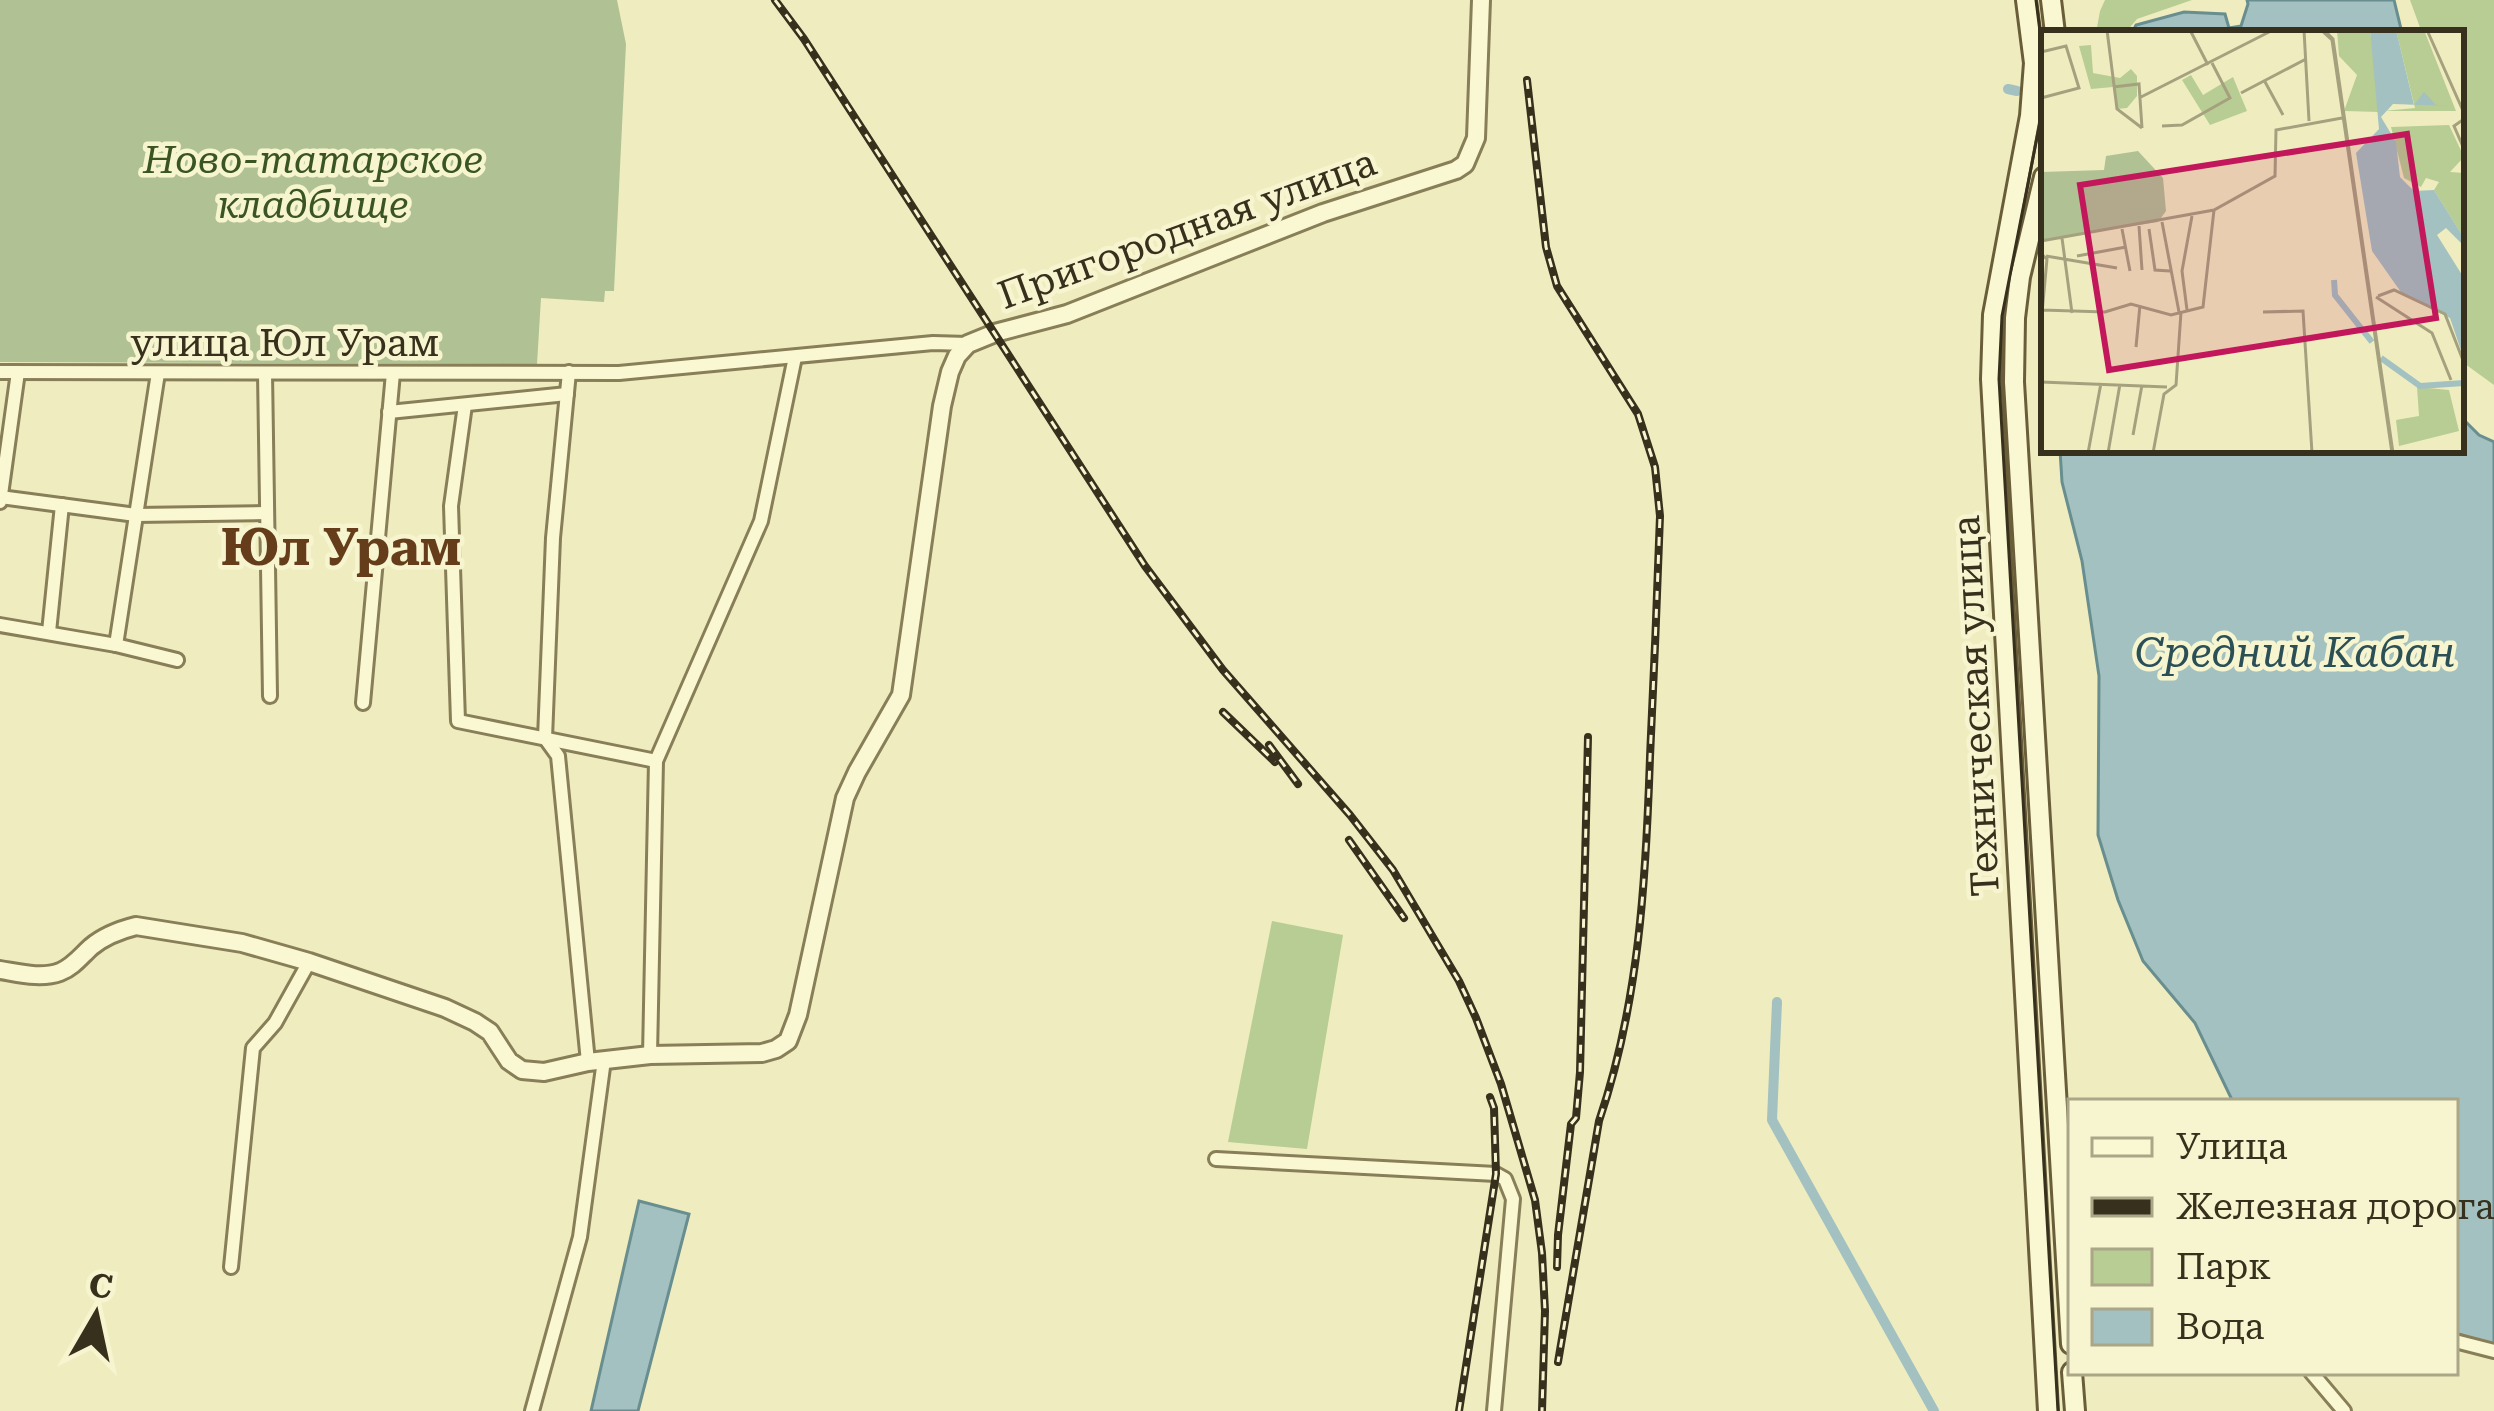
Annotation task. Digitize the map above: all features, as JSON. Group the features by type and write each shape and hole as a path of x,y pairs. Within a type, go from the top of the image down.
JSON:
{"main road":[{"name":"Техническая улица","path":"2026,0 2034,63 2030,116 1994,315 1991,379 2048,1411"},
{"path":"2050,0 2055,30"},
{"name":"Техническая улица","path":"2041,190 2014,318 2014,382 2068,1245"},
{"path":"2072,1375 2074,1411"}],"street":[{"name":"Пригородная улица","path":"569,373 619,373 933,343 968,344 1067,314 1323,213 1456,170 1466,164 1475,138 1481,0"},
{"path":"0,970 56,974 95,943 136,926 242,943 445,1008 490,1032 509,1061 522,1070 544,1072 650,1055 776,1049 788,1041 798,1016 845,798 902,695 942,406 950,372 968,344"},
{"path":"650,1055 656,761 761,520 795,357"},
{"name":"улица Юл Урам","path":"0,372 569,373"},
{"path":"18,373 0,499 136,515 267,513"},
{"path":"116,645 158,373"},
{"path":"265,373 270,696"},
{"path":"363,703 393,373"},
{"path":"532,1411 580,1237 596,1061 558,756 545,738 553,538 569,373"},
{"path":"389,412 567,394"},
{"path":"465,405 451,506 458,721 656,761"},
{"path":"49,632 62,505"},
{"path":"0,625 177,660"},
{"path":"231,1267 253,1048 275,1023 309,962"},
{"path":"1216,1159 1505,1178 1513,1199 1494,1411"},
{"path":"2037,1179 2066,1179"},
{"path":"2458,1342 2494,1351"},
{"path":"2314,1375 2344,1411"}],"green space":[{"name":"Ново-татарское кладбище","path":"0,0 617,0 626,44 614,291 605,291 604,302 541,298 537,364 0,362"},
{"path":"2105,0 2192,0 2137,19 2128,30 2097,30"},
{"path":"2410,0 2494,0 2494,385 2464,363 2464,30 2421,30"},
{"path":"1272,921 1343,935 1307,1149 1228,1142"}],"water":[{"path":"2247,0 2394,0 2401,30 2134,30 2136,25 2184,12 2225,14 2229,28 2241,26"},
{"name":"Средний Кабан","path":"2464,420 2494,442 2494,1345 2458,1334 2458,1099 2232,1099 2195,1023 2143,961 2098,835 2099,676 2082,561 2062,482 2060,453 2464,453"},
{"path":"639,1201 689,1214 638,1411 591,1411"}],"waterway":[{"path":"2008,89 2017,91"},
{"path":"1777,1002 1772,1120 1934,1411"}],"tram line":[{"path":"2036,0 2041,39"},
{"path":"2041,117 2002,316 1999,379 2058,1411"}],"railway":[{"path":"775,0 1145,566 1223,670 1393,870 1459,981 1501,1084 1535,1200 1545,1311 1542,1411"},
{"path":"1527,80 1546,247 1557,286 1638,414 1655,467 1660,516 1638,941 1623,1032 1599,1121 1558,1362"},
{"path":"1223,712 1275,762"},
{"path":"1557,1267 1580,1072 1588,737"},
{"path":"1269,745 1298,784"},
{"path":"1349,840 1404,918"},
{"path":"1459,1411 1496,1174 1490,1097"}],"district":[{"name":"Юл Урам","path":"341,547"}]}
